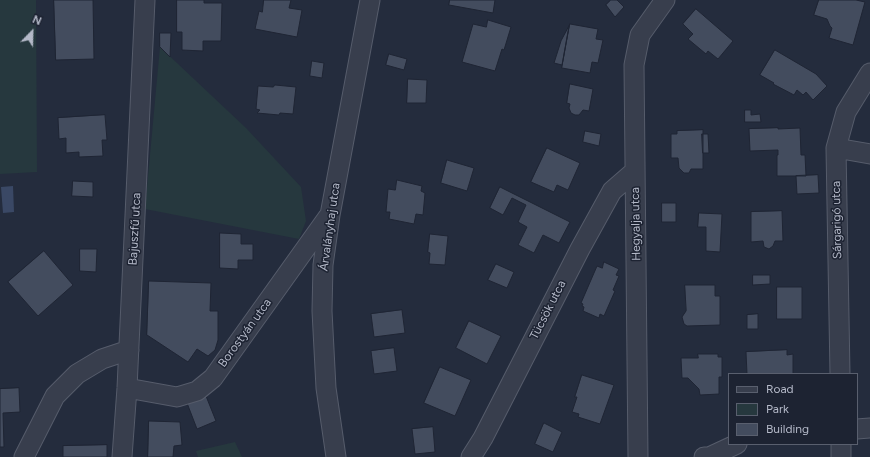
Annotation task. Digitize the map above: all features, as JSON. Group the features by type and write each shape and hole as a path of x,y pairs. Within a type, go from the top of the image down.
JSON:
{"street":[{"name":"Bajuszfű utca","path":"122,457 129,350 145,0"},
{"name":"Árvalányhaj utca","path":"336,457 326,388 322,311 324,265 330,215 370,0"},
{"name":"Hegyalja utca","path":"638,457 634,65 640,36 665,0"},
{"name":"Sárgarigó utca","path":"840,373 836,148 846,112 870,73"},
{"path":"836,148 870,154"},
{"name":"Tücsök utca","path":"471,457 483,438 580,249 612,191 635,171"},
{"name":"Borostyán utca","path":"127,388 177,397 196,391 213,378 330,215"},
{"path":"24,457 55,396 77,374 102,359 129,350"},
{"path":"858,429 870,428"},
{"path":"704,457 709,457 735,445"},
{"path":"841,445 841,457"}],"green space":[{"path":"0,0 36,0 37,172 0,174"},
{"path":"160,47 246,128 301,187 306,221 299,239 145,209"},
{"path":"235,442 242,457 198,457 196,451"}],"water":[{"path":"13,186 14,212 3,213 1,187"}],"building":[{"path":"54,0 93,0 94,59 56,60"},
{"path":"177,0 204,0 204,3 222,3 221,41 203,41 203,51 182,50 182,32 177,32"},
{"path":"264,0 291,0 289,8 302,10 297,37 255,29 259,11 262,12"},
{"path":"450,0 495,0 493,13 449,5"},
{"path":"611,0 617,0 624,7 615,17 606,5"},
{"path":"819,0 856,0 865,2 853,45 829,38 832,28 827,19 814,15"},
{"path":"696,9 733,41 718,59 708,51 706,54 688,39 693,34 683,24"},
{"path":"488,20 511,27 504,50 502,49 495,71 462,62 473,24 486,27"},
{"path":"570,24 598,29 596,39 603,40 598,63 592,62 590,73 562,68"},
{"path":"569,26 562,65 554,63 561,41"},
{"path":"160,33 171,33 170,57 160,47"},
{"path":"775,50 816,74 827,86 813,100 806,92 803,95 797,90 794,95 760,75"},
{"path":"389,54 407,59 404,70 386,65"},
{"path":"312,61 324,63 322,78 310,76"},
{"path":"408,79 427,80 426,103 407,103"},
{"path":"570,84 593,89 589,111 583,110 579,115 571,113 569,108 570,104 567,103"},
{"path":"275,85 296,87 293,114 280,113 279,115 257,113 260,110 256,109 258,86 273,87"},
{"path":"745,110 751,110 751,115 760,114 761,122 745,122"},
{"path":"105,115 107,140 102,140 103,156 79,157 79,152 66,153 66,138 59,139 58,118"},
{"path":"800,128 801,155 805,155 806,176 777,176 778,150 750,151 749,129"},
{"path":"703,130 703,169 691,169 689,173 684,173 679,168 678,158 671,158 671,134 677,134 677,131"},
{"path":"585,131 601,134 599,146 583,142"},
{"path":"702,134 708,134 709,153 703,153"},
{"path":"547,148 580,163 568,190 557,185 554,192 531,182"},
{"path":"447,160 474,168 467,191 441,183"},
{"path":"818,175 819,193 797,194 796,176"},
{"path":"397,180 422,186 421,191 425,193 423,215 416,214 414,224 389,219 390,212 386,212 388,189 395,190"},
{"path":"73,181 93,182 93,197 72,196"},
{"path":"500,187 570,222 559,243 543,235 534,253 518,245 527,227 518,222 526,205 512,198 503,215 490,208"},
{"path":"662,203 676,203 676,222 662,222"},
{"path":"782,211 783,241 775,241 773,246 769,249 764,247 763,241 751,242 751,212"},
{"path":"699,213 722,214 720,252 706,251 706,227 698,227"},
{"path":"220,233 241,234 241,244 253,244 253,260 238,260 238,269 220,268"},
{"path":"430,234 448,236 445,265 429,264 430,253 428,252"},
{"path":"80,249 97,249 96,272 80,271"},
{"path":"44,251 73,285 38,316 8,282"},
{"path":"604,262 619,269 616,275 619,276 613,290 615,291 604,316 600,314 599,318 583,311 584,307 581,303 597,266 602,268"},
{"path":"496,264 514,272 507,288 488,280"},
{"path":"753,275 770,275 770,284 753,285"},
{"path":"149,281 211,283 210,311 218,311 218,340 215,350 208,356 197,349 188,362 147,335"},
{"path":"685,285 715,285 715,296 720,296 720,325 687,326 684,324 682,317 686,311"},
{"path":"777,287 802,287 802,319 777,319"},
{"path":"402,310 405,333 374,337 371,314"},
{"path":"758,314 758,329 747,329 747,315"},
{"path":"469,321 501,336 487,364 456,348"},
{"path":"394,348 397,371 374,374 371,351"},
{"path":"787,350 787,355 793,354 793,373 747,373 746,352"},
{"path":"698,354 718,354 718,357 722,357 722,377 719,377 719,394 700,395 699,389 688,378 682,378 681,358 698,358"},
{"path":"440,367 471,380 455,416 424,403"},
{"path":"582,375 614,385 600,424 578,417 579,414 572,412"},
{"path":"19,388 20,412 3,413 4,447 0,447 0,389"},
{"path":"206,396 216,421 197,429 187,403"},
{"path":"149,421 180,422 182,445 174,446 173,457 148,457"},
{"path":"544,423 562,432 553,452 535,444"},
{"path":"433,427 435,452 415,454 412,429"},
{"path":"107,445 107,457 63,457 63,446"}]}
